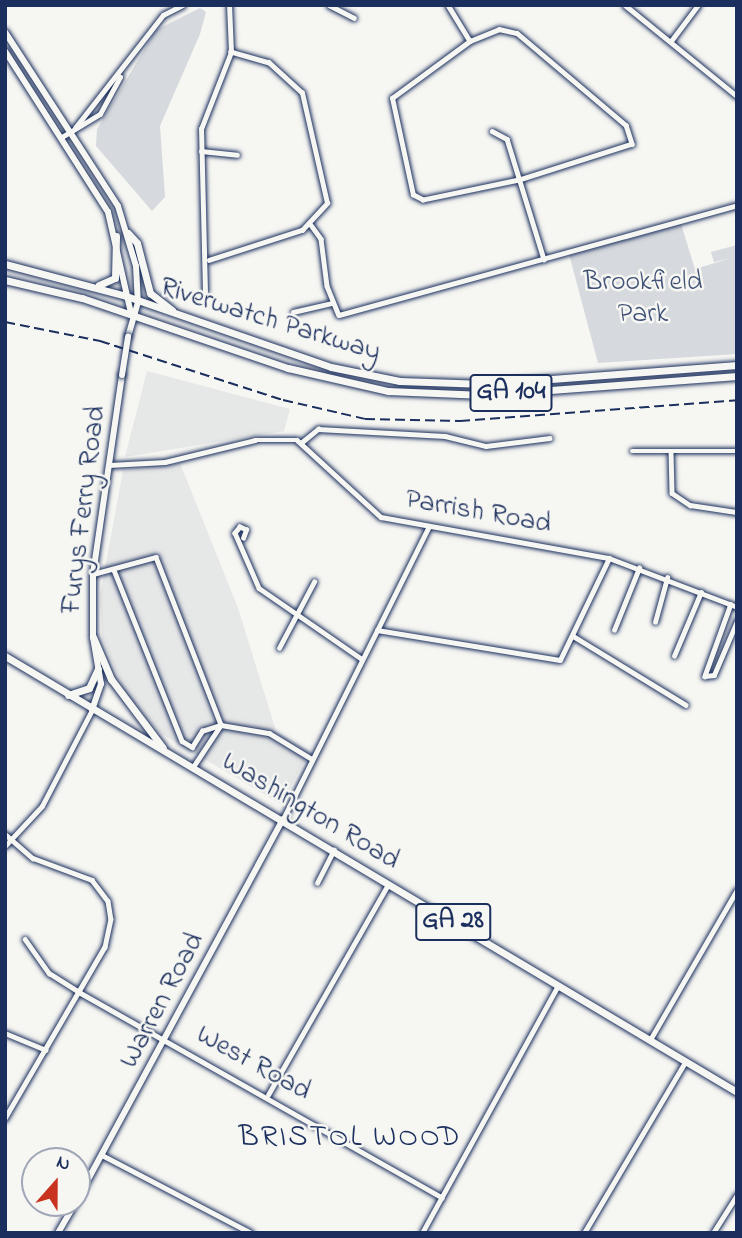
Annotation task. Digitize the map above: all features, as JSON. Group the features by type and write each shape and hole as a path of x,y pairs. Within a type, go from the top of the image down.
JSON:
{"main road":[{"path":"5,32 73,129 128,233 137,243 150,293 182,316"},
{"name":"Furys Ferry Road","path":"5,51 62,137 116,236 126,296 132,314"},
{"path":"128,233 138,302"},
{"path":"88,284 112,283 116,236"},
{"name":"Riverwatch Parkway","path":"5,264 126,296 331,367 423,383 737,365"},
{"name":"Riverwatch Parkway","path":"5,281 132,314 288,368 409,393 484,395 737,376"},
{"name":"Furys Ferry Road","path":"92,710 98,669 93,637 93,573 128,336 132,314 138,302"},
{"name":"GA 28","path":"93,637 111,679 168,754"},
{"name":"Washington Road","path":"5,656 92,710 283,819 737,1092"},
{"path":"68,695 89,688 98,669"},
{"name":"Warren Road","path":"91,1174 167,1040 283,819"},
{"name":"Warren Road","path":"58,1233 67,1217"}],"street":[{"path":"73,129 122,73 163,15 183,5"},
{"path":"205,292 209,260 201,151 205,108 231,52 229,5"},
{"path":"329,5 354,18"},
{"path":"449,5 470,41"},
{"path":"625,5 737,96"},
{"path":"671,41 698,5"},
{"path":"499,29 517,33 633,136 625,148 519,180 435,202 414,195 392,98 470,41 499,29"},
{"path":"209,260 311,225 328,191 302,93 269,63 231,52"},
{"path":"62,137 100,114 122,73"},
{"path":"492,131 507,139 544,259"},
{"path":"201,151 237,155"},
{"path":"311,225 321,239 331,303 339,315 737,205"},
{"path":"293,313 331,303"},
{"path":"109,466 165,462 255,440 302,442 318,429 445,436 486,446 550,438"},
{"name":"Parrish Road","path":"302,442 382,517 428,528 609,558 737,607"},
{"path":"632,451 737,451"},
{"path":"671,451 672,493 690,505 737,512"},
{"path":"283,819 428,528"},
{"path":"243,538 259,588 362,660"},
{"path":"93,573 114,570 156,557 221,725"},
{"path":"377,630 560,660 609,558"},
{"path":"614,630 639,568"},
{"path":"114,570 182,741 192,747 202,731 221,725 269,733 312,759"},
{"path":"655,622 667,578"},
{"path":"279,648 295,611 314,582"},
{"path":"674,656 701,592"},
{"path":"731,604 705,676 714,675 737,621"},
{"path":"573,636 686,705"},
{"path":"5,846 41,806 92,710"},
{"path":"193,767 221,725"},
{"path":"5,834 33,858 92,880 108,901 110,936 5,1119"},
{"path":"317,883 334,850"},
{"path":"268,1095 389,884"},
{"path":"649,1041 737,890"},
{"name":"West Road","path":"25,939 49,973 79,992 268,1095 442,1196"},
{"path":"422,1233 559,985"},
{"path":"5,1033 46,1049"},
{"path":"584,1233 685,1061"},
{"path":"102,1155 251,1233"},
{"path":"713,1233 737,1195"}],"shaded area":[{"path":"147,371 290,409 284,431 125,457"},
{"path":"180,463 238,608 276,731 310,751 281,804 160,733 125,693 102,638 100,596 123,470"}],"green space":[{"path":"200,8 206,12 200,34 160,126 165,197 152,211 96,146 97,129 156,30"},
{"name":"Brookfield Park","path":"681,224 695,269 731,258 714,262 711,252 737,245 737,354 598,363 569,254"}],"railway":[{"path":"5,322 100,341 283,400 365,419 460,421 737,400"}],"district":[{"name":"BRISTOL WOOD","path":"350,1138"}]}
